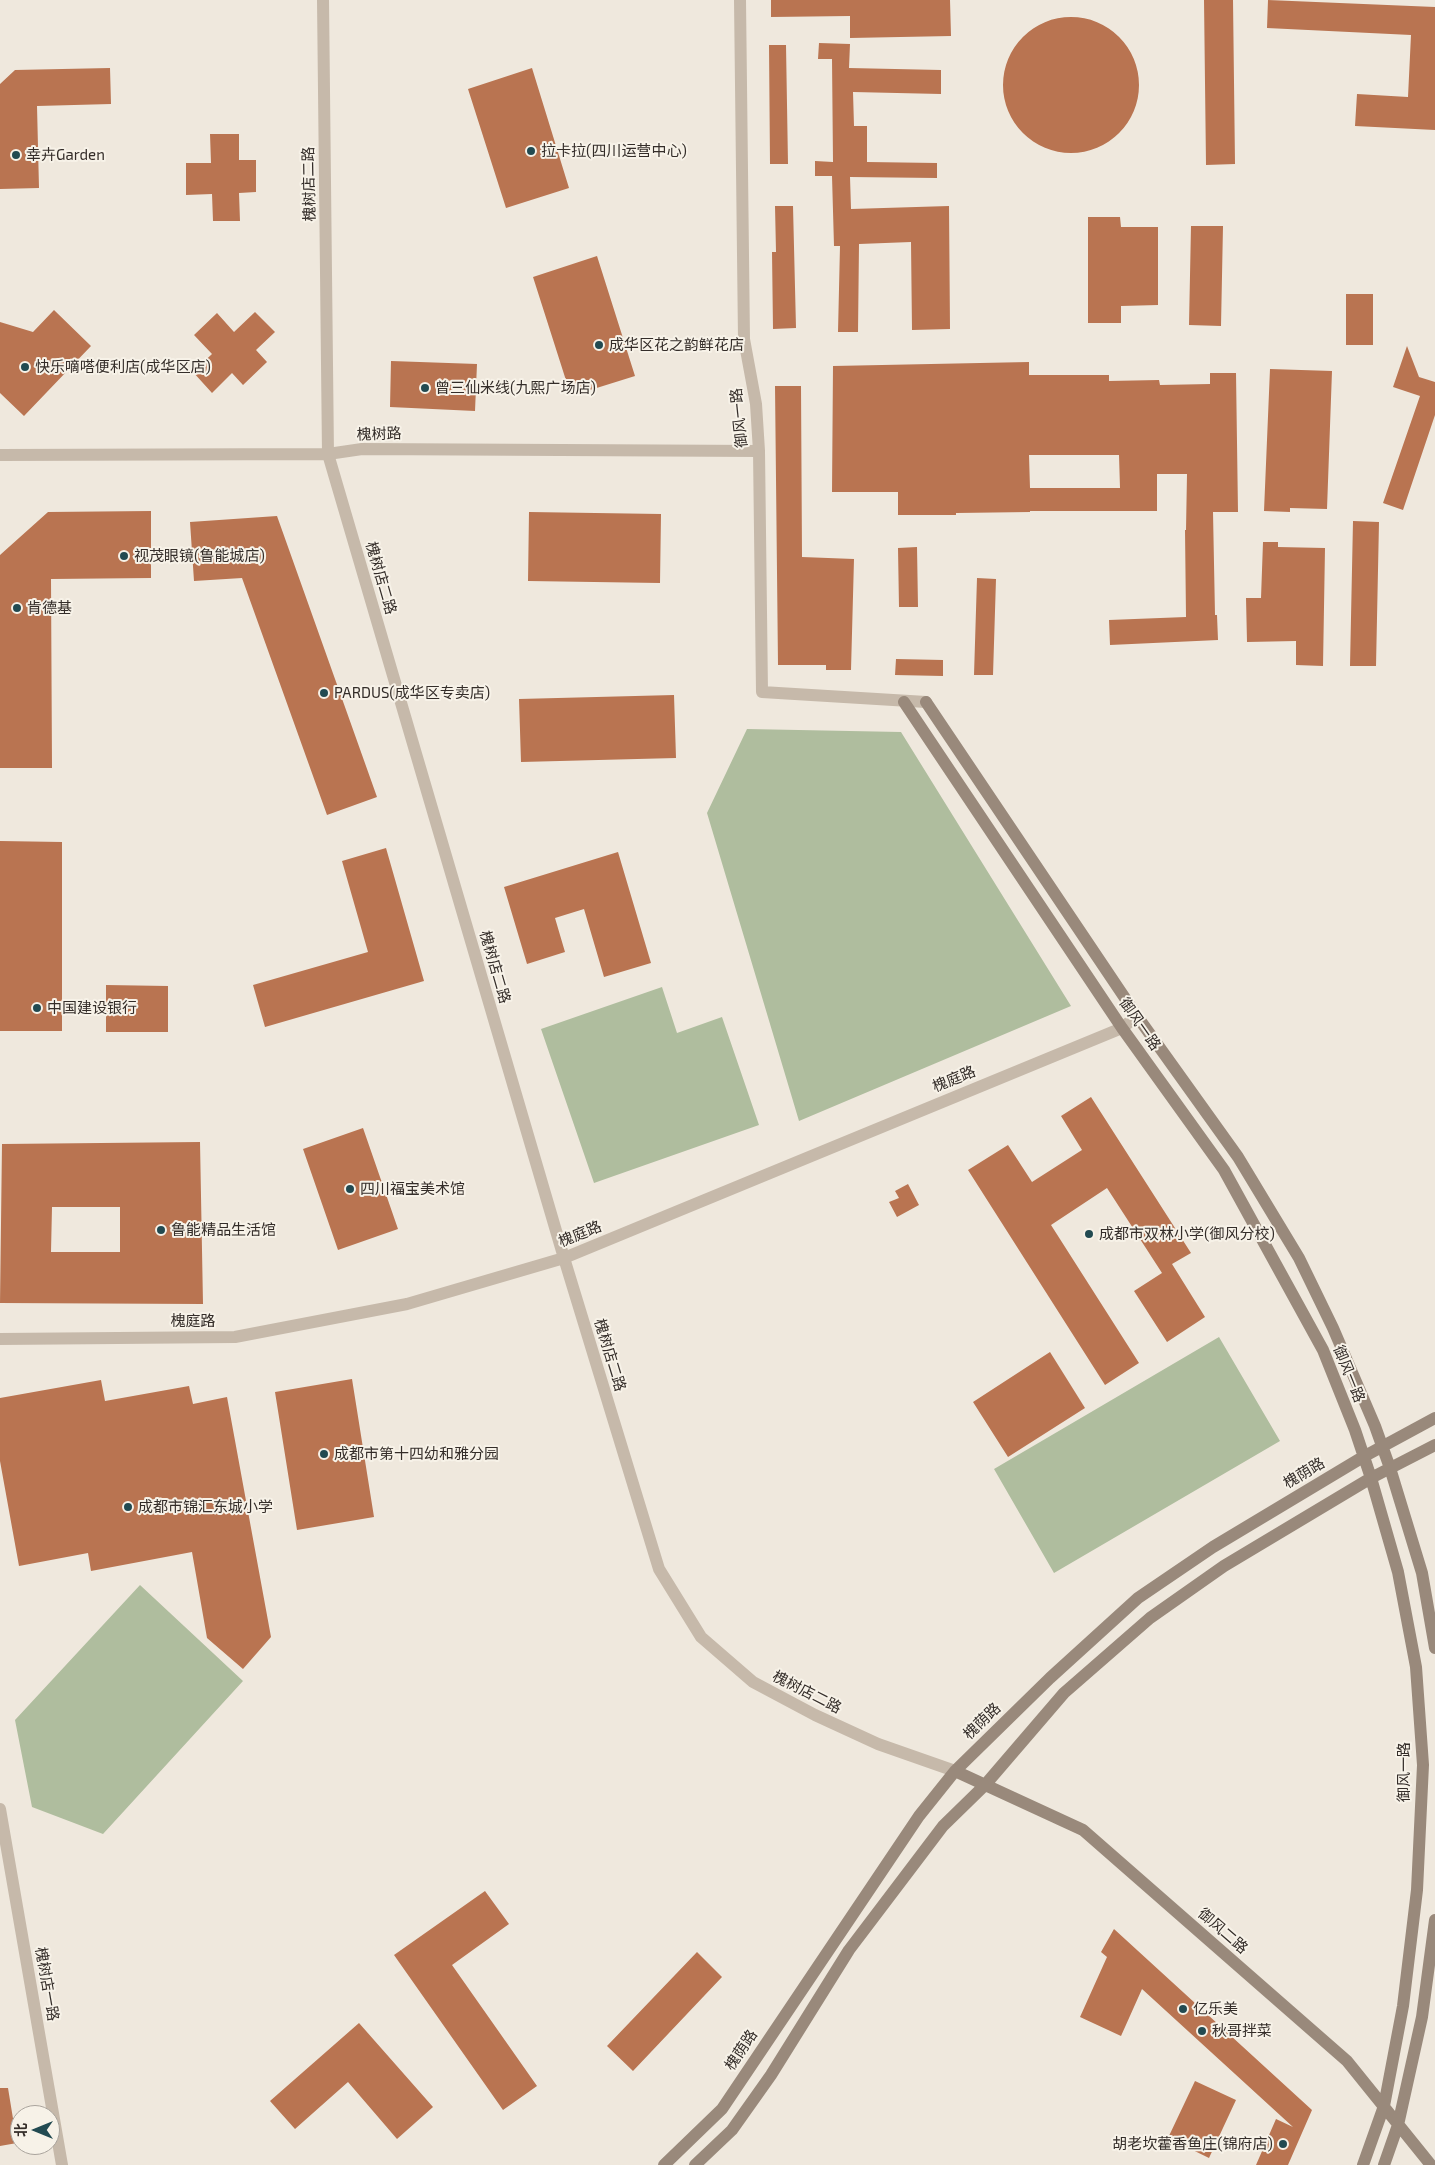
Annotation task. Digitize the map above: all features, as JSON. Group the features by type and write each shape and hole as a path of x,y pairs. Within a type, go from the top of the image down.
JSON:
{"main road":[{"name":"御风一路","path":"904,702 1122,1028 1224,1170 1323,1350 1355,1430 1371,1478 1398,1572 1416,1667 1423,1765 1417,1890 1403,2006 1384,2106 1363,2165"},
{"name":"御风一路","path":"926,702 1136,1016 1238,1157 1299,1258 1333,1328 1375,1426 1390,1468 1422,1573 1435,1648"},
{"name":"槐荫路","path":"664,2165 722,2109 919,1816 954,1771 1050,1678 1138,1598 1213,1547 1363,1457 1435,1418"},
{"path":"695,2165 732,2130 771,2075 849,1950 943,1826 985,1785 1064,1693 1150,1618 1224,1566 1371,1478 1435,1445"},
{"name":"御风二路","path":"954,1771 1083,1830 1347,2061 1431,2165"},
{"path":"1384,2165 1398,2125 1422,2017 1435,1920"}],"street":[{"name":"槐树店二路","path":"323,0 328,454 564,1258 658,1569 701,1637 752,1682 878,1744 954,1771"},
{"name":"御风一路","path":"740,0 744,339 756,404 759,451 762,692 926,702"},
{"name":"槐树路","path":"0,455 328,454 362,449 759,451"},
{"name":"槐庭路","path":"0,1339 235,1337 407,1304 564,1258 1122,1028 1136,1016"},
{"name":"槐树店一路","path":"0,1809 62,2165"}],"green space":[{"path":"747,729 901,732 1071,1006 799,1121 707,813"},
{"path":"662,987 677,1033 722,1017 759,1125 594,1183 541,1029"},
{"path":"1219,1337 1280,1441 1054,1573 994,1469"},
{"path":"140,1585 243,1681 103,1834 32,1807 15,1720"}],"building":[{"path":"771,0 950,0 951,36 850,38 850,16 771,17"},
{"path":"1204,0 1233,0 1235,164 1206,165"},
{"path":"1268,0 1435,7 1435,130 1355,126 1357,94 1408,97 1411,35 1267,28"},
{"path":"1071,17 1097,23 1119,37 1133,59 1139,85 1133,111 1119,133 1097,147 1071,153 1045,147 1023,133 1009,111 1003,85 1009,59 1023,37 1045,23"},
{"path":"819,43 850,44 849,68 941,70 941,94 853,92 854,126 867,126 867,162 937,163 937,178 850,177 851,209 949,206 950,329 912,330 911,242 859,244 858,332 838,332 840,246 834,246 832,176 815,176 815,161 833,162 832,59 818,59"},
{"path":"769,45 786,45 788,164 770,164"},
{"path":"110,68 111,104 37,106 39,188 0,189 0,84 15,70"},
{"path":"532,68 569,188 506,208 468,89"},
{"path":"210,134 239,134 239,160 256,160 256,192 239,193 240,221 213,221 212,194 186,195 186,163 211,163"},
{"path":"775,206 793,206 796,328 773,329 772,252 776,252"},
{"path":"1088,217 1120,217 1121,227 1158,227 1158,305 1121,306 1121,323 1088,323"},
{"path":"1191,226 1223,226 1221,326 1189,325"},
{"path":"597,256 635,376 571,396 533,277"},
{"path":"1346,294 1373,294 1373,345 1346,345"},
{"path":"54,310 91,346 24,416 0,393 0,322 33,332"},
{"path":"255,312 275,332 256,350 267,362 243,385 232,373 212,393 193,372 212,354 194,335 217,313 234,332"},
{"path":"1407,346 1419,377 1435,382 1435,415 1403,510 1383,503 1420,396 1393,387"},
{"path":"391,361 477,364 475,411 390,407"},
{"path":"1029,362 1029,375 1109,375 1109,381 1159,380 1160,385 1210,384 1210,373 1236,373 1238,512 1213,512 1215,615 1217,615 1218,640 1110,645 1109,620 1186,617 1185,530 1187,474 1157,474 1157,511 1030,511 956,513 956,515 898,515 898,492 832,492 833,366","holes":["1029,455 1119,455 1120,488 1030,488"]},
{"path":"1270,369 1332,371 1327,509 1290,508 1290,512 1264,511"},
{"path":"775,386 801,386 802,557 854,559 851,670 826,670 826,665 778,665"},
{"path":"151,511 151,578 51,579 52,768 0,768 0,555 48,512"},
{"path":"529,512 661,514 660,583 528,581"},
{"path":"277,516 377,797 327,815 242,578 194,581 190,522"},
{"path":"1353,521 1379,522 1376,666 1350,666"},
{"path":"1263,542 1278,542 1278,547 1325,548 1323,666 1296,665 1296,641 1247,642 1246,598 1261,598"},
{"path":"917,547 918,607 899,607 898,548"},
{"path":"977,578 996,579 993,675 974,675"},
{"path":"896,659 943,660 943,676 895,675"},
{"path":"674,695 676,758 521,762 519,699"},
{"path":"0,841 62,842 62,1031 0,1031"},
{"path":"386,848 424,981 265,1027 253,985 368,952 342,861"},
{"path":"618,852 651,963 604,977 584,909 555,918 565,952 527,964 504,887"},
{"path":"106,985 168,986 168,1032 106,1032"},
{"path":"1091,1097 1191,1253 1172,1264 1205,1317 1167,1342 1134,1291 1162,1273 1107,1188 1051,1225 1139,1363 1105,1385 968,1170 1008,1145 1032,1182 1082,1150 1061,1116"},
{"name":"四川福宝美术馆","path":"363,1128 398,1229 338,1250 303,1149"},
{"name":"鲁能精品生活馆","path":"200,1142 203,1304 0,1303 2,1144","holes":["52,1207 120,1207 120,1252 51,1252"]},
{"path":"908,1184 919,1205 897,1217 889,1202 899,1198 895,1191"},
{"path":"1050,1352 1085,1408 1008,1457 973,1402"},
{"name":"成都市第十四幼和雅分园","path":"352,1379 374,1517 297,1530 275,1392"},
{"name":"成都市锦汇东城小学","path":"101,1380 105,1401 189,1386 193,1404 227,1397 271,1637 243,1669 207,1638 192,1552 91,1571 88,1553 19,1566 0,1461 0,1398"},
{"path":"485,1891 509,1924 452,1965 537,2086 503,2110 394,1955"},
{"path":"1114,1929 1312,2110 1288,2165 1256,2165 1276,2119 1293,2127 1142,1989 1121,2036 1080,2017 1107,1957 1101,1952"},
{"path":"697,1952 722,1977 633,2071 607,2046"},
{"path":"359,2023 433,2107 397,2139 348,2082 295,2129 270,2101"},
{"path":"1195,2081 1236,2100 1209,2158 1168,2138"},
{"path":"0,2088 8,2088 11,2105 10,2144 0,2146"}],"place":[{"name":"拉卡拉(四川运营中心)","path":"531,151"},
{"name":"幸卉Garden","path":"16,155"},
{"name":"成华区花之韵鲜花店","path":"599,345"},
{"name":"快乐嘀嗒便利店(成华区店)","path":"25,367"},
{"name":"曾三仙米线(九熙广场店)","path":"425,388"},
{"name":"视茂眼镜(鲁能城店)","path":"124,556"},
{"name":"肯德基","path":"17,608"},
{"name":"PARDUS(成华区专卖店)","path":"324,693"},
{"name":"中国建设银行","path":"37,1008"},
{"name":"四川福宝美术馆","path":"350,1189"},
{"name":"鲁能精品生活馆","path":"161,1230"},
{"name":"成都市双林小学(御风分校)","path":"1089,1234"},
{"name":"成都市第十四幼和雅分园","path":"324,1454"},
{"name":"成都市锦汇东城小学","path":"128,1507"},
{"name":"亿乐美","path":"1183,2009"},
{"name":"秋哥拌菜","path":"1202,2031"},
{"name":"胡老坎藿香鱼庄(锦府店)","path":"1283,2144"}]}
